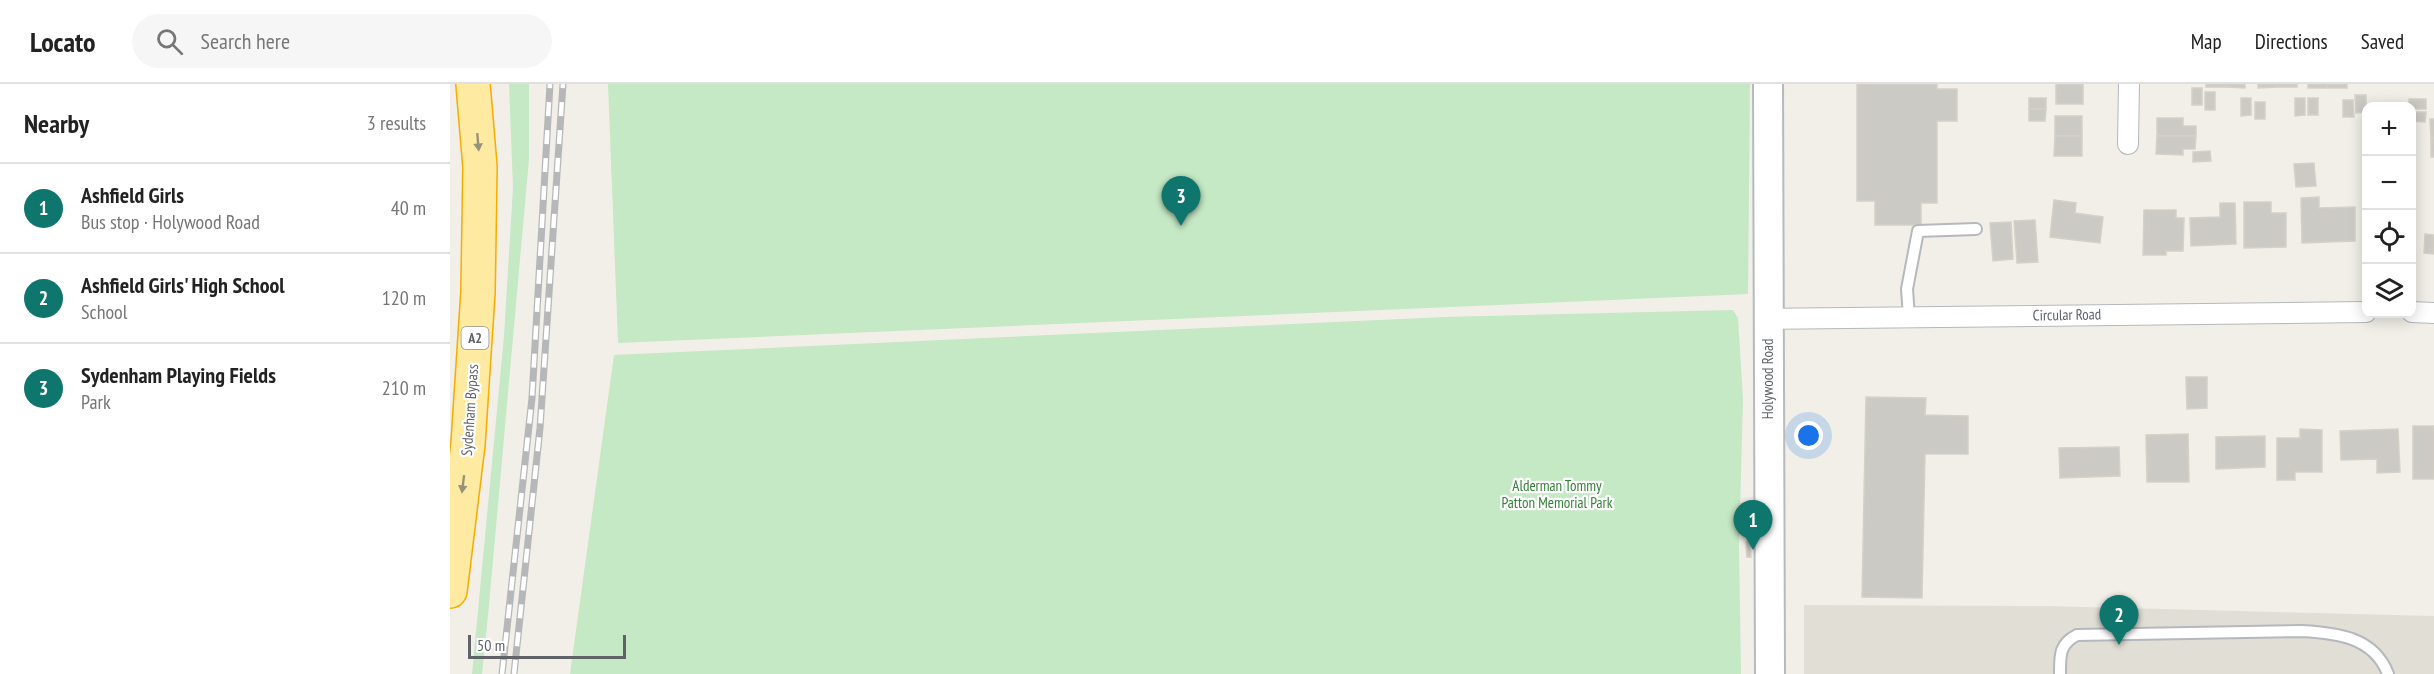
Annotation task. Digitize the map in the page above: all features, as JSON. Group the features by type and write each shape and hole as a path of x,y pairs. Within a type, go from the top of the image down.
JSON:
{"highway":[{"name":"Sydenham Bypass","path":"450,591 468,444 478,292 480,167 473,84"}],"main road":[{"name":"Holywood Road","path":"1768,84 1770,674"}],"street":[{"path":"2128,144 2129,84"},
{"name":"Circular Road","path":"1767,319 2362,312"},
{"path":"2416,312 2434,313"}],"lane":[{"path":"1909,317 1907,289 1918,231 1976,230"},
{"path":"2060,674 2062,647 2068,639 2077,635 2302,631 2334,633 2353,638 2371,648 2388,674"}],"shaded area":[{"path":"1804,605 2046,606 2434,616 2434,674 1804,674"}],"green space":[{"path":"509,84 529,84 529,159 482,674 472,674 504,336 513,188"},
{"path":"608,84 1750,84 1748,294 618,343"},
{"name":"Alderman Tommy Patton Memorial Park","path":"1733,310 1738,318 1743,399 1739,547 1741,674 570,674 614,355 1445,317"}],"building":[{"path":"1857,84 1937,84 1937,89 1957,89 1957,121 1937,121 1937,203 1921,203 1921,225 1875,225 1875,201 1857,201"},
{"path":"2056,84 2083,84 2083,104 2056,104"},
{"path":"2206,84 2226,84 2226,87 2206,87"},
{"path":"2226,84 2245,84 2245,88 2226,87"},
{"path":"2258,84 2277,84 2277,87 2258,88"},
{"path":"2277,84 2297,84 2297,87 2277,87"},
{"path":"2308,84 2327,84 2327,88 2308,88"},
{"path":"2327,84 2347,84 2347,88 2327,88"},
{"path":"2192,88 2202,88 2202,105 2192,105"},
{"path":"2205,92 2215,92 2215,110 2205,110"},
{"path":"2355,95 2366,95 2366,102 2362,102 2362,112 2356,113"},
{"path":"2029,98 2046,98 2046,109 2029,109"},
{"path":"2241,98 2251,98 2251,115 2241,116"},
{"path":"2295,98 2305,98 2305,115 2295,116"},
{"path":"2308,98 2318,98 2318,115 2308,115"},
{"path":"2409,99 2426,99 2426,109 2416,109 2416,102 2409,102"},
{"path":"2343,100 2353,100 2354,117 2343,117"},
{"path":"2255,102 2265,102 2265,119 2255,119"},
{"path":"2029,109 2046,109 2045,121 2029,121"},
{"path":"2416,112 2426,112 2425,122 2416,121"},
{"path":"2055,116 2082,116 2082,136 2055,136"},
{"path":"2157,118 2183,118 2183,126 2196,126 2196,136 2157,136"},
{"path":"2430,119 2434,119 2434,138 2431,138"},
{"path":"2055,136 2082,136 2082,156 2054,156"},
{"path":"2157,136 2196,136 2195,149 2183,149 2183,155 2156,154"},
{"path":"2431,138 2434,138 2434,157 2431,157"},
{"path":"2210,151 2211,161 2193,162 2193,152"},
{"path":"2314,163 2316,186 2296,187 2294,164"},
{"path":"2319,197 2319,208 2355,207 2355,241 2302,243 2301,198"},
{"path":"2054,200 2076,203 2075,213 2103,217 2100,243 2050,237"},
{"path":"2244,202 2271,202 2271,213 2286,213 2286,247 2244,248"},
{"path":"2220,203 2235,203 2236,244 2191,246 2190,218 2220,217"},
{"path":"2144,210 2176,210 2176,218 2184,218 2183,251 2166,251 2166,255 2143,255"},
{"path":"2035,220 2038,262 2017,263 2014,221"},
{"path":"2011,222 2013,259 1993,261 1990,223"},
{"path":"2425,234 2434,235 2434,254 2424,253"},
{"path":"2186,377 2207,377 2207,408 2187,409"},
{"path":"1866,397 1926,398 1925,415 1968,416 1968,454 1925,454 1922,598 1862,597"},
{"path":"2413,426 2434,426 2434,479 2413,479"},
{"path":"2300,429 2322,430 2322,472 2295,472 2295,480 2277,480 2277,438 2300,438"},
{"path":"2398,429 2400,472 2377,473 2377,459 2341,460 2340,431"},
{"path":"2188,434 2189,482 2147,482 2146,435"},
{"path":"2265,436 2265,467 2216,469 2216,437"},
{"path":"2119,447 2120,476 2060,478 2059,448"},
{"path":"1750,541 1751,557 1747,557 1746,542"}],"railway":[{"path":"502,674 532,398 550,84"},
{"path":"514,674 540,428 563,84"}],"place":[{"name":"Sydenham Playing Fields","path":"1181,226"},
{"name":"Ashfield Girls","path":"1753,550"},
{"name":"Ashfield Girls' High School","path":"2119,645"}]}
